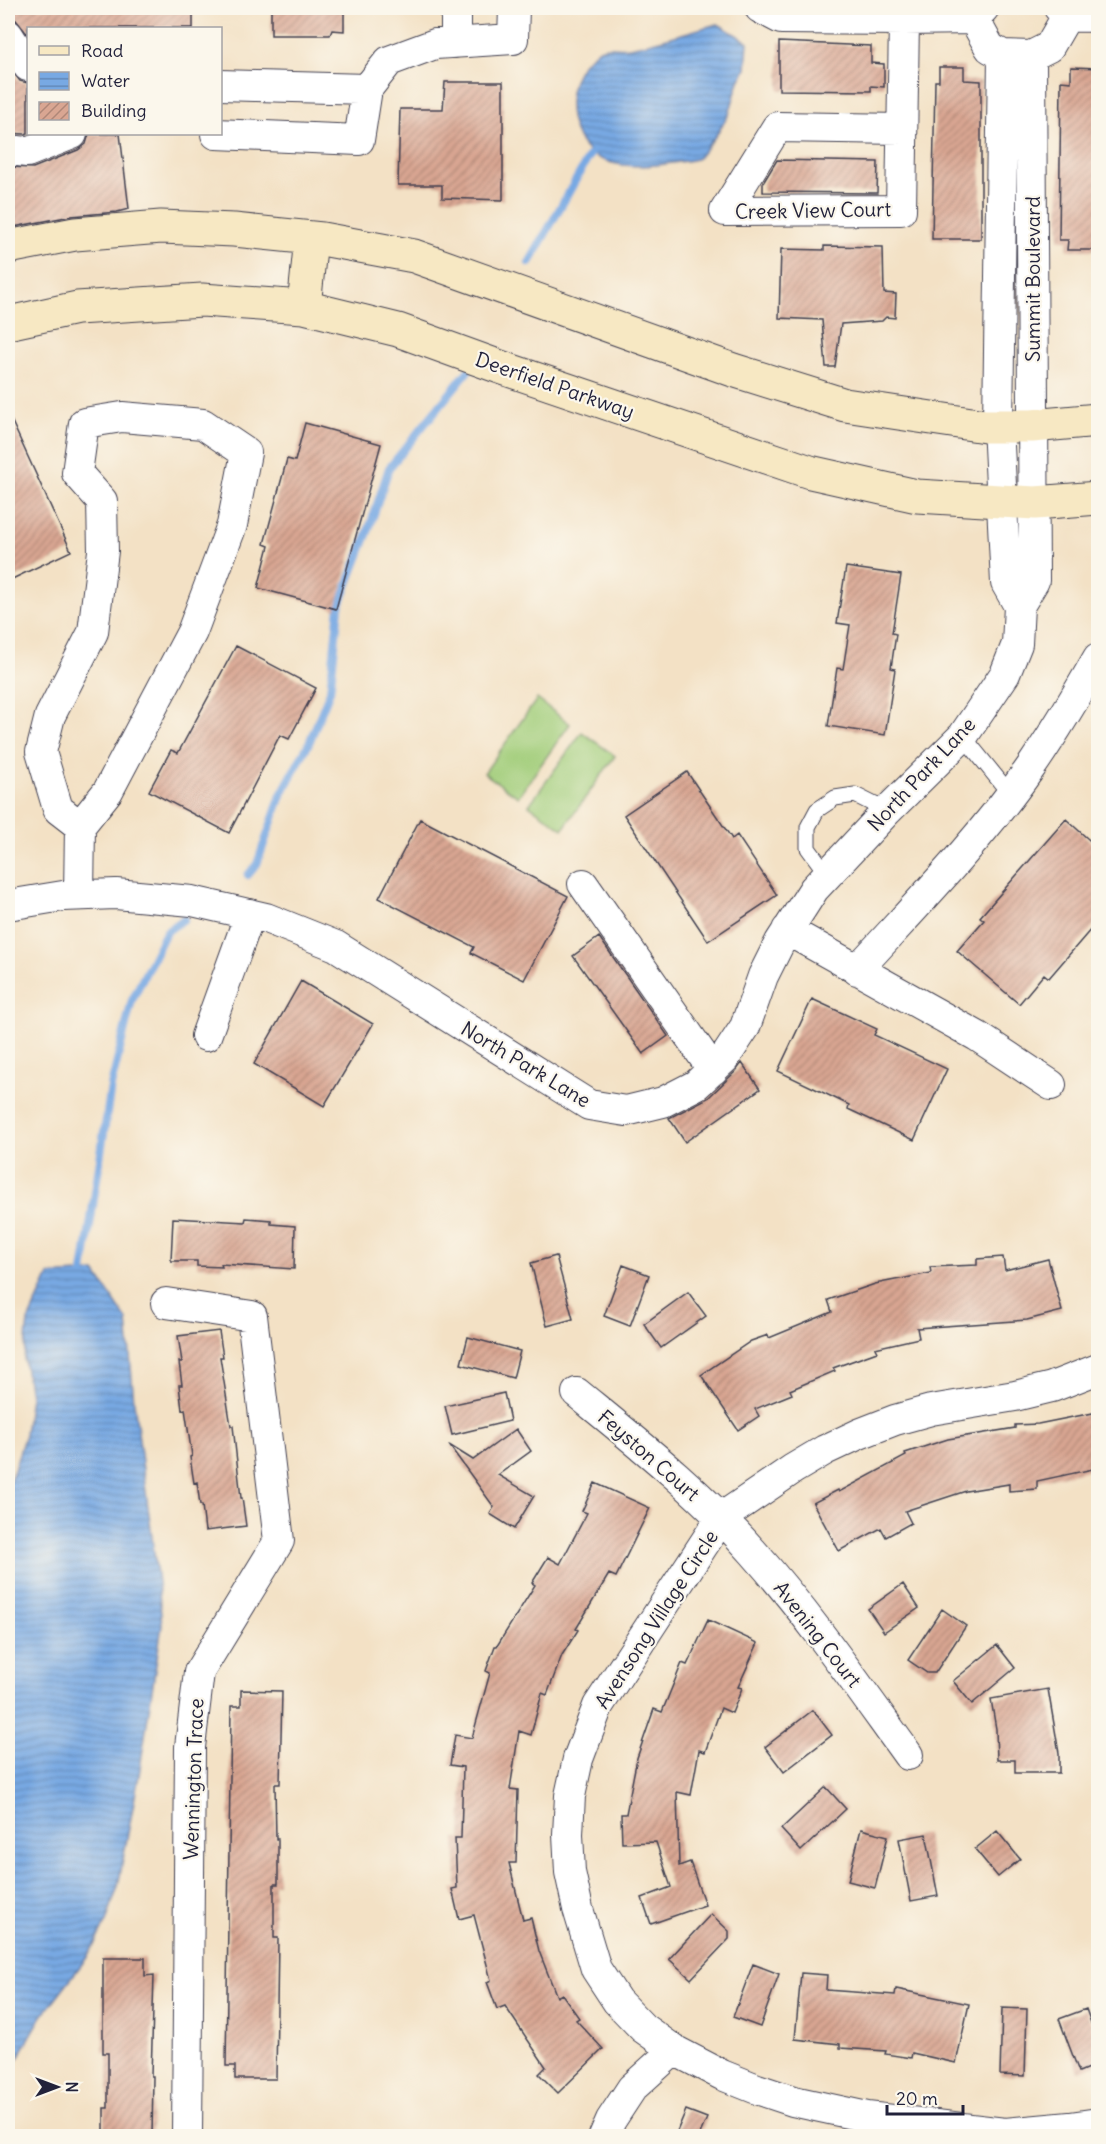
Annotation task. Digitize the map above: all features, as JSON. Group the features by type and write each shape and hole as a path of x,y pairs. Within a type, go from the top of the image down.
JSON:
{"main road":[{"path":"8,247 75,234 160,227 234,230 310,238 414,256 733,370 845,405 919,418 985,426 1032,426 1098,420"},
{"path":"304,307 310,238"},
{"name":"Deerfield Parkway","path":"8,323 77,308 202,300 304,307 398,330 810,472 917,496 1035,503 1098,498"}],"street":[{"path":"456,8 456,43"},
{"path":"222,134 359,140 367,89 389,61 435,44 513,39 514,8"},
{"path":"760,8 781,19 904,20 979,13 990,48 1017,55 1049,47 1063,12 1098,17"},
{"name":"Creek View Court","path":"902,129 777,127 725,211 901,210 904,20"},
{"path":"8,35 27,64"},
{"name":"Summit Boulevard","path":"1017,55 1035,503"},
{"name":"Summit Boulevard","path":"1001,502 998,426 1017,55"},
{"path":"222,85 367,89"},
{"path":"8,150 27,152 70,135"},
{"path":"79,895 80,826 108,791 192,632 232,525 246,453 202,424 122,417 84,423 77,473 102,501 103,550 93,632 50,716 41,752 58,808 80,826"},
{"name":"North Park Lane","path":"1001,502 1006,583 1019,606"},
{"name":"North Park Lane","path":"8,905 63,896 116,894 192,901 250,914 301,931 336,946 589,1105 626,1111 663,1102 696,1085 724,1059 745,1027 763,976 800,909 827,873 963,736 1005,674 1017,644 1019,606 1034,581 1035,503"},
{"path":"857,970 967,849 1010,794 1043,749 1098,658"},
{"path":"583,884 713,1070"},
{"path":"206,1036 250,914"},
{"path":"788,930 976,1036 1051,1085"},
{"name":"Wennington Trace","path":"166,1303 252,1316 279,1541 199,1672 190,1747 187,2136"},
{"name":"Avensong Village Circle","path":"1098,1369 1052,1387 1015,1396 931,1410 895,1420 859,1434 825,1450 721,1518 598,1706 578,1759 570,1796 568,1834 570,1872 578,1909 596,1969 617,2001 643,2028 674,2050 757,2089 830,2110 867,2117 1005,2133 1043,2133 1098,2123"},
{"name":"Feyston Court","path":"576,1393 680,1478 721,1518"},
{"name":"Avening Court","path":"721,1518 806,1614 908,1755"},
{"path":"604,2136 611,2120 632,2088 674,2050"}],"lane":[{"path":"963,736 1010,794"},
{"path":"827,873 808,848 808,827 817,810 835,798 855,795 887,811"}],"green space":[{"path":"537,699 570,724 518,797 484,773"},
{"path":"582,732 615,756 563,829 529,805"}],"water":[{"path":"718,24 748,42 746,69 739,81 729,114 717,134 697,159 642,166 614,164 591,153 575,131 571,118 571,90 582,65 599,49 605,47 640,45"},
{"path":"95,1272 127,1320 134,1402 162,1625 139,1775 118,1886 106,1922 88,1956 42,2016 8,2076 8,1485 25,1434 30,1396 24,1359 28,1321 49,1275"}],"building":[{"path":"8,8 193,8 193,27 27,27 27,34 16,20 8,18"},
{"path":"271,8 344,8 344,31 332,30 330,35 271,35"},
{"path":"779,42 871,46 871,63 884,64 884,87 871,86 871,91 779,90"},
{"path":"8,66 20,81 27,83 27,133 8,133"},
{"path":"939,67 964,67 964,80 981,81 981,239 932,239 935,81 939,81"},
{"path":"1071,67 1098,68 1098,250 1067,250 1068,240 1059,240 1061,81 1071,82"},
{"path":"445,82 503,82 503,200 442,198 442,185 398,185 400,109 443,109"},
{"path":"89,135 120,135 129,209 71,216 8,228 8,167 33,168 78,150 86,144"},
{"path":"777,160 878,162 877,193 763,192 763,183"},
{"path":"824,246 883,247 884,293 896,294 895,318 886,317 882,321 841,324 835,367 826,367 822,320 779,318 781,249 824,250"},
{"path":"8,413 71,551 8,581"},
{"path":"305,423 381,444 336,609 258,588 269,546 264,544 287,459 295,461"},
{"path":"846,567 901,575 892,633 896,634 891,668 895,669 885,735 828,726 837,668 843,669 850,625 837,623"},
{"path":"236,646 316,688 289,739 280,735 229,833 149,791 171,750 178,753"},
{"path":"687,772 732,839 737,835 777,895 708,941 624,815"},
{"path":"420,819 568,896 524,980 471,953 474,947 379,898"},
{"path":"1066,819 1098,848 1098,921 1049,978 1044,974 1019,1004 957,951 984,920 980,917"},
{"path":"599,937 668,1036 643,1054 573,956"},
{"path":"301,981 373,1024 324,1106 254,1064"},
{"path":"812,999 877,1029 874,1035 947,1069 914,1140 848,1109 849,1105 778,1071"},
{"path":"742,1063 760,1089 685,1142 669,1118 708,1098"},
{"path":"173,1218 245,1222 246,1218 271,1220 271,1224 295,1226 294,1269 221,1264 222,1267 197,1266 197,1261 171,1261"},
{"path":"556,1256 573,1319 547,1326 531,1263"},
{"path":"1003,1257 1005,1270 1048,1259 1062,1311 1027,1320 917,1328 919,1338 875,1348 877,1352 833,1368 835,1371 790,1390 792,1394 755,1409 759,1416 738,1430 701,1375 751,1341 768,1335 769,1338 832,1312 828,1300 875,1284 931,1273 930,1267 977,1265 977,1259"},
{"path":"623,1265 649,1275 630,1326 604,1316"},
{"path":"688,1292 706,1316 661,1348 644,1324"},
{"path":"219,1331 223,1357 220,1357 231,1426 233,1426 246,1526 205,1531 197,1482 194,1483 185,1409 182,1410 179,1362 182,1362 178,1336"},
{"path":"468,1337 520,1351 513,1378 461,1364"},
{"path":"504,1393 510,1421 452,1435 445,1406"},
{"path":"1098,1412 1098,1468 1037,1481 1037,1489 1009,1491 1009,1484 966,1491 905,1511 911,1523 886,1537 881,1528 839,1551 813,1503 838,1490 839,1492 906,1456 905,1453 948,1439 1015,1428 1015,1425 1038,1424"},
{"path":"516,1429 531,1451 498,1475 534,1496 514,1529 490,1514 494,1507 449,1445 473,1460"},
{"path":"595,1483 650,1508 616,1577 609,1574 562,1655 547,1695 542,1693 531,1735 519,1731 510,1789 518,1790 516,1863 509,1863 523,1920 531,1918 539,1951 557,1997 562,1994 579,2018 576,2020 603,2049 558,2093 539,2074 546,2067 505,2006 497,2009 487,1982 491,1980 474,1915 459,1919 452,1889 457,1888 455,1838 461,1838 463,1767 450,1765 455,1735 472,1738 490,1673 486,1671 495,1646 535,1585 532,1583 548,1557 560,1564 587,1513 582,1511"},
{"path":"903,1584 919,1608 884,1632 868,1609"},
{"path":"942,1609 966,1626 935,1673 927,1673 908,1660"},
{"path":"708,1620 758,1643 738,1687 742,1688 732,1713 721,1708 705,1752 699,1750 691,1795 677,1792 679,1866 690,1862 705,1905 651,1924 642,1898 671,1887 656,1842 622,1843 621,1814 626,1814 637,1758 654,1709 662,1712 682,1663 687,1665"},
{"path":"997,1645 1015,1668 972,1704 953,1681"},
{"path":"1048,1689 1059,1753 1059,1773 1015,1773 1015,1760 997,1760 996,1729 991,1699"},
{"path":"241,1690 282,1691 280,1784 275,1784 276,1839 278,1839 278,1884 274,1884 274,1938 278,1938 276,2079 235,2079 235,2066 226,2066 231,1706 241,1706"},
{"path":"813,1710 832,1735 784,1772 765,1747"},
{"path":"826,1787 846,1809 801,1851 781,1829"},
{"path":"861,1829 888,1836 875,1888 848,1881"},
{"path":"997,1831 1020,1859 998,1877 975,1849"},
{"path":"926,1834 938,1896 911,1901 899,1839"},
{"path":"711,1914 729,1931 729,1939 691,1979 669,1959"},
{"path":"103,1958 145,1958 145,1976 154,1975 152,2136 104,2136 104,2108 108,2108 108,2053 103,2053"},
{"path":"753,1964 779,1974 760,2027 733,2017"},
{"path":"801,1973 827,1975 826,1990 895,1995 896,1989 969,2004 956,2063 912,2053 911,2058 885,2054 886,2051 840,2048 840,2044 795,2039"},
{"path":"1002,2008 1027,2009 1025,2076 1000,2075"},
{"path":"1086,2009 1098,2042 1098,2064 1079,2072 1059,2019"},
{"path":"686,2110 707,2118 699,2136 675,2136"}],"waterway":[{"path":"529,263 591,153"},
{"path":"248,875 257,864 281,795 309,743 330,691 339,607 368,532 389,468 468,371"},
{"path":"83,1272 111,1086 132,1000 166,932 184,919"}]}
